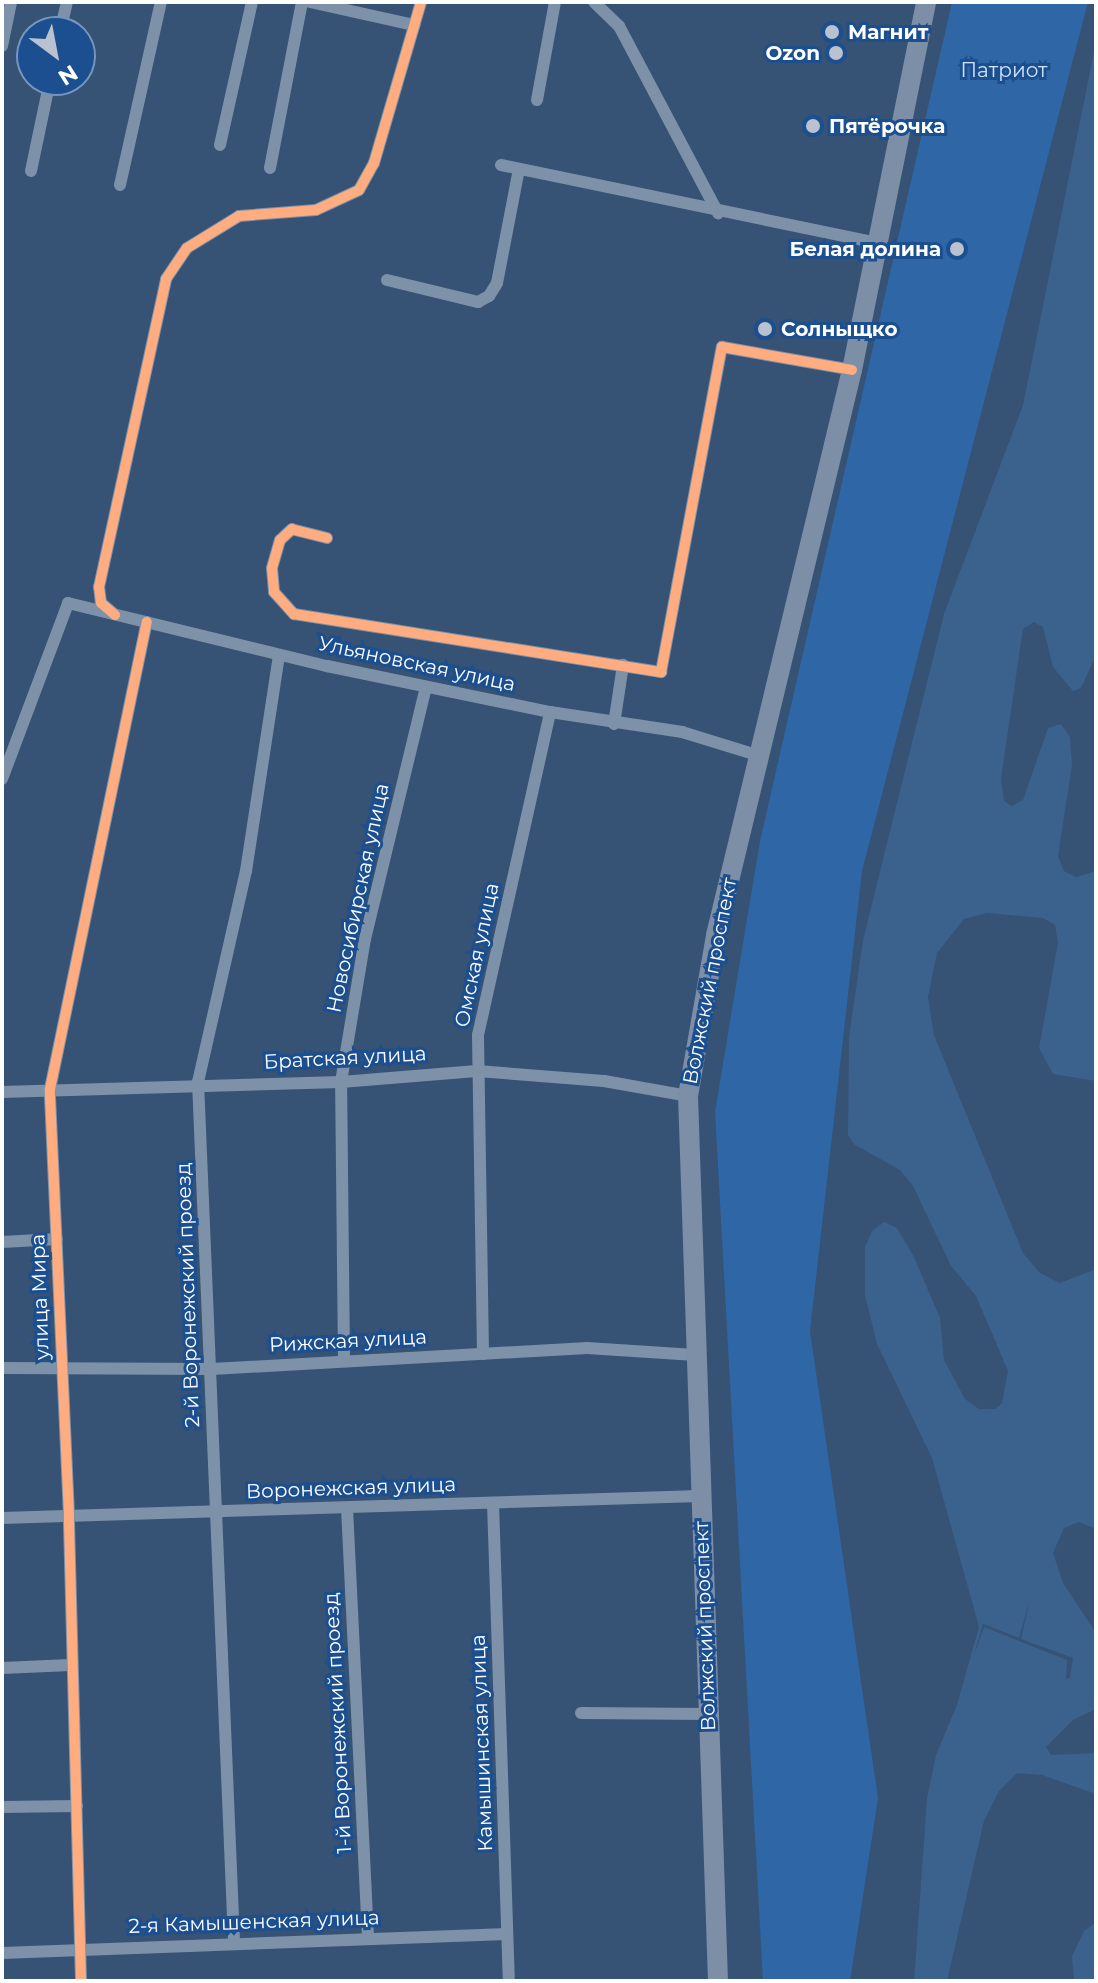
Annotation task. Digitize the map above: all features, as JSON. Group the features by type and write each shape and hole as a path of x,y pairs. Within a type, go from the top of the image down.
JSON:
{"main road":[{"name":"Волжский проспект","path":"718,1981 688,1096 716,935 852,370 926,2"}],"street":[{"path":"2,46 11,2"},
{"path":"120,185 161,2"},
{"path":"220,145 252,2"},
{"path":"270,168 302,2"},
{"path":"310,2 414,25"},
{"path":"115,615 101,603 99,587 166,279 187,248 239,216 316,210 359,190 374,163 421,2"},
{"path":"537,100 555,2"},
{"path":"594,2 619,26 718,213"},
{"path":"31,171 47,96"},
{"path":"501,165 718,213 877,243"},
{"path":"387,280 478,302 489,296 497,283 519,169"},
{"path":"327,538 292,529 280,540 272,568 274,592 294,614 661,672 722,347 852,370"},
{"name":"Ульяновская улица","path":"2,779 68,603 279,656 426,687 614,724 682,732 760,756"},
{"name":"улица Мира","path":"81,1981 70,1665 69,1515 50,1089 147,622"},
{"name":"2-й Воронежский проезд","path":"234,1941 198,1082 246,871 279,656"},
{"path":"614,724 623,665"},
{"name":"Новосибирская улица","path":"344,1360 341,1082 365,939 426,687"},
{"name":"Омская улица","path":"483,1354 478,1035 550,712"},
{"name":"Братская улица","path":"2,1092 198,1082 341,1082 477,1071 604,1081 688,1096"},
{"path":"2,1242 57,1239"},
{"name":"Рижская улица","path":"2,1368 212,1369 587,1348 695,1355"},
{"name":"Воронежская улица","path":"2,1518 700,1496"},
{"name":"Камышинская улица","path":"493,1503 509,1981"},
{"name":"1-й Воронежский проезд","path":"347,1508 368,1937"},
{"path":"2,1668 70,1665"},
{"path":"581,1713 708,1714"},
{"path":"2,1807 77,1806"},
{"name":"2-я Камышенская улица","path":"2,1953 234,1941 507,1934"}],"green space":[{"name":"Патриот","path":"952,2 1088,2 862,871 810,1331 878,1798 850,1981 763,1981 715,1112 760,841"}],"shaded area":[{"path":"1096,42 1096,655 1081,688 1073,691 1053,667 1043,627 1034,622 1023,629 1001,779 1004,801 1012,806 1023,800 1048,728 1061,724 1070,737 1072,765 1058,856 1064,871 1076,877 1096,871 1096,1081 1053,1074 1039,1048 1058,943 1055,925 1043,918 987,913 964,919 937,953 928,997 934,1035 1023,1253 1040,1273 1060,1283 1096,1269 1096,1529 1079,1522 1064,1528 1053,1553 1063,1583 1096,1633 1096,1709 1073,1720 1046,1747 1051,1755 1096,1753 1096,1794 1042,1775 1017,1773 999,1791 984,1821 947,1981 914,1981 927,1798 936,1755 957,1705 979,1627 932,1458 877,1344 865,1295 865,1247 872,1231 884,1222 897,1228 914,1257 940,1318 944,1360 965,1399 979,1409 995,1409 1002,1403 1008,1371 976,1296 951,1266 913,1186 900,1170 855,1145 848,1135 849,1037 863,940 944,614 1023,405"},
{"path":"1096,1922 1096,1981 1074,1981 1072,1956 1084,1931"}],"pier":[{"path":"1030,1599 1021,1639 1073,1658 1070,1678 1066,1679 1067,1660 984,1627 973,1658 983,1624 1019,1638"}],"cycle path":[{"path":"115,615 101,603 99,587 166,279 187,248 239,216 316,210 359,190 374,163 421,2"},
{"path":"327,538 292,529 280,540 272,568 274,592 294,614 661,672 722,347 852,370"},
{"path":"81,1981 69,1515 50,1089 147,622"}],"place":[{"name":"Магнит","path":"832,32"},
{"name":"Ozon","path":"836,53"},
{"name":"Пятёрочка","path":"813,126"},
{"name":"Белая долина","path":"957,249"},
{"name":"Солныщко","path":"765,329"}]}
